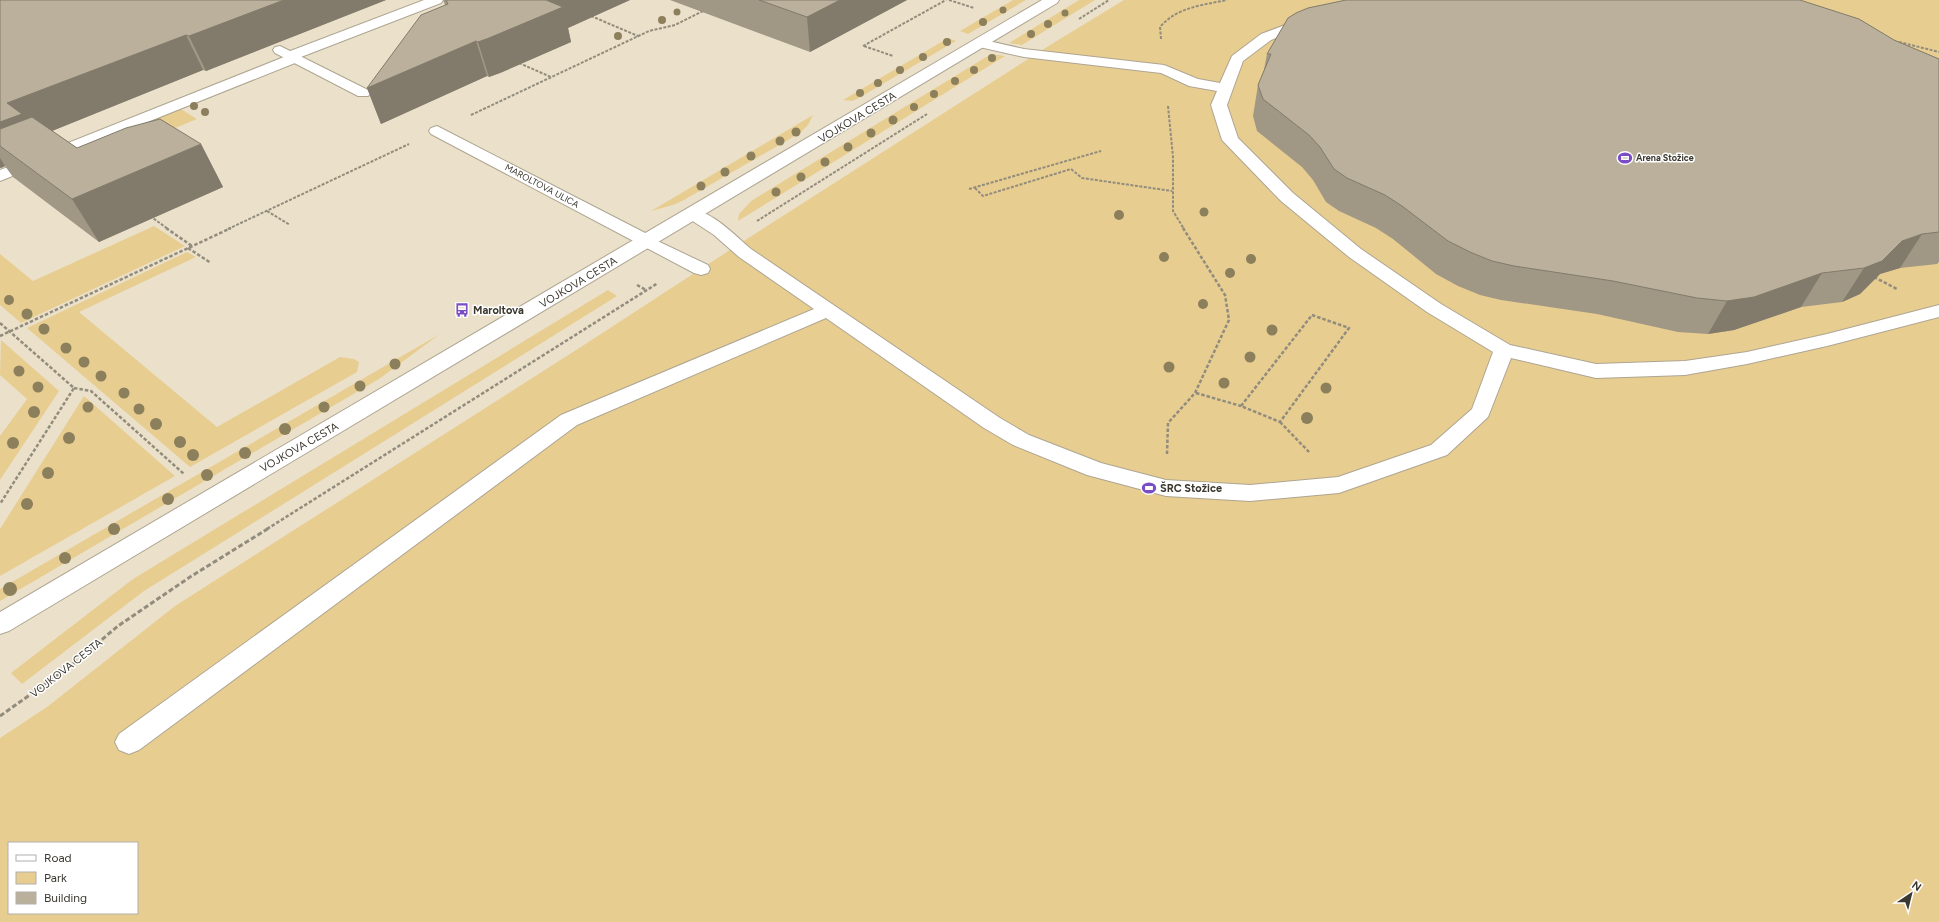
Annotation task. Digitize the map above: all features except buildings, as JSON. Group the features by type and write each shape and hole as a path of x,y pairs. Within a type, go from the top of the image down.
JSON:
{"street":[{"path":"0,176 289,55 436,0"},
{"name":"VOJKOVA CESTA","path":"0,624 647,242 1052,0"},
{"path":"1321,16 1288,27 1266,38 1237,59 1219,105 1230,140 1287,197 1355,253 1434,308 1504,350 1596,371 1685,368 1748,358 1828,340 1939,311"},
{"path":"980,43 1024,53 1164,69 1194,83 1225,88"},
{"path":"289,55 363,93"},
{"name":"MAROLTOVA ULICA","path":"437,131 700,270"},
{"path":"694,214 720,231 736,246 828,310 992,423 1021,440 1095,469 1166,488 1250,493 1339,485 1438,450 1481,412 1504,350"},
{"path":"129,742 569,420 828,310"}],"path":[{"path":"896,58 863,46 946,0"},
{"path":"949,0 979,10"},
{"path":"1076,20 1109,0"},
{"path":"1166,488 1168,423 1195,393 1229,320 1225,294 1173,211 1173,157 1160,27 1167,18 1183,10 1227,0"},
{"path":"0,336 638,36 649,31 675,25 706,10"},
{"path":"585,14 638,36"},
{"path":"1895,41 1939,52"},
{"path":"515,61 551,77"},
{"path":"752,224 931,111"},
{"path":"969,189 1101,151"},
{"path":"976,188 983,196 1071,169 1082,178 1172,191"},
{"path":"266,211 290,225"},
{"path":"148,215 192,246"},
{"path":"188,248 211,263"},
{"name":"VOJKOVA CESTA","path":"0,716 68,668 118,626 190,577 657,283"},
{"path":"1195,393 1241,406 1280,422 1349,328 1312,314 1241,406"},
{"path":"0,323 74,388 91,391 185,474"},
{"path":"0,504 74,388"}],"green space":[{"path":"1013,0 1026,0 968,34 960,31"},
{"path":"1079,0 1095,0 1022,45 1009,43"},
{"name":"ŠRC Stožice","path":"1124,0 1939,0 1939,922 0,922 0,738 47,707 175,606 1050,45"},
{"path":"948,38 956,41 857,99 852,101 843,100"},
{"path":"991,54 1005,56 738,221 739,214 751,201"},
{"path":"179,108 197,119 120,151 102,140"},
{"path":"813,115 808,125 800,133 684,200 673,205 651,211"},
{"path":"154,226 185,246 21,323 0,305 0,254 33,281"},
{"path":"187,252 196,257 79,312 217,427 340,357 354,359 359,362 357,372 190,467 27,328"},
{"path":"608,290 617,296 144,591 22,684 11,673 133,579"},
{"path":"440,334 379,379 0,601 0,589"},
{"path":"1,340 59,391 0,480 0,436 27,399 0,375"},
{"path":"84,396 175,476 0,576 0,529"}],"place":[{"name":"Arena Stožice","path":"1625,158"},
{"name":"Maroltova","path":"462,310"},
{"name":"ŠRC Stožice","path":"1149,488"}]}
